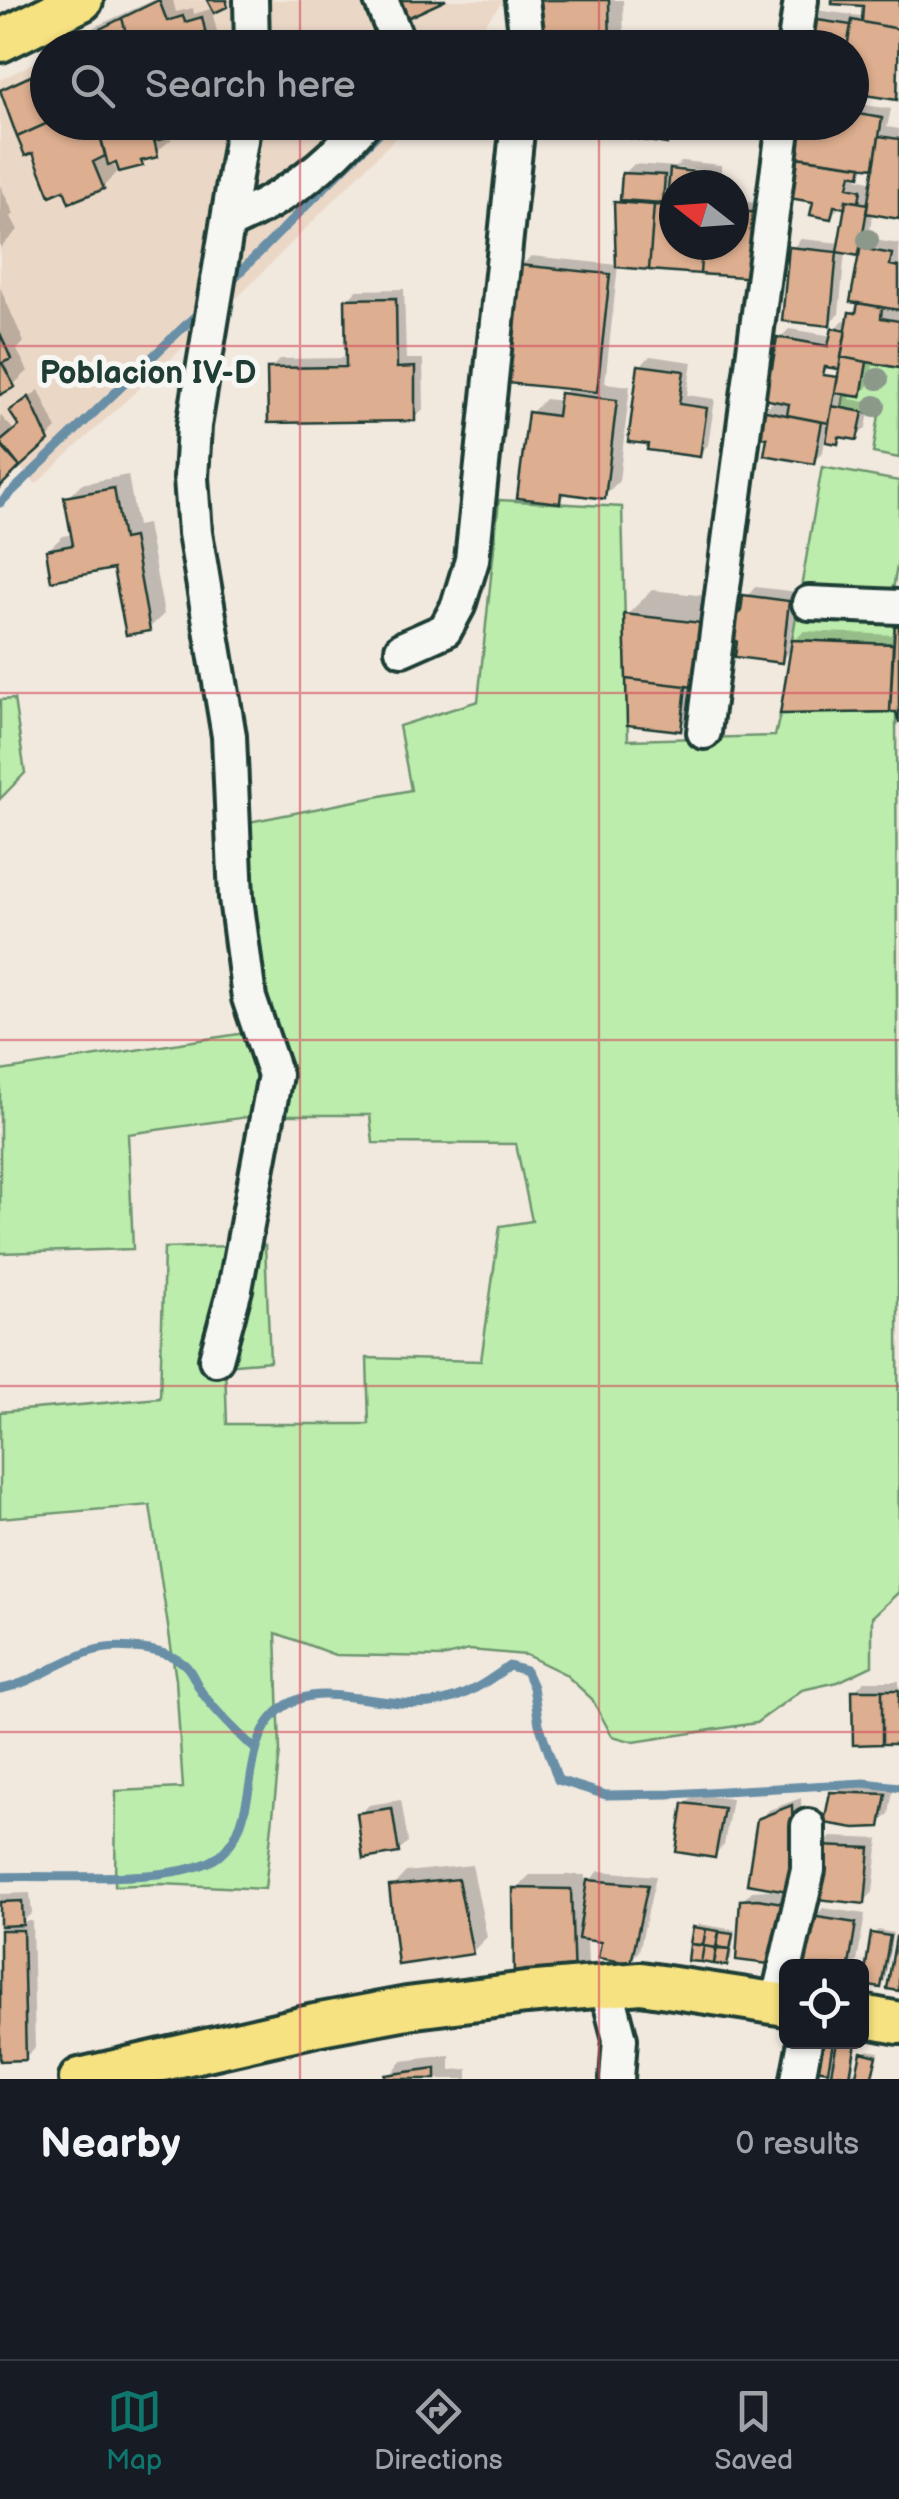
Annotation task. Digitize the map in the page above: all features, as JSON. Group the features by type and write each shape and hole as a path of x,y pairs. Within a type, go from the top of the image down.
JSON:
{"main road":[{"path":"2,35 82,0"},
{"path":"80,2079 407,2008 606,1985 641,1983 779,2005"},
{"path":"869,2017 899,2023"}],"street":[{"path":"251,0 252,30"},
{"path":"381,0 393,30"},
{"path":"522,0 526,30"},
{"path":"797,30 801,0"},
{"path":"216,1358 235,1289 275,1075 249,998 236,898 229,736 194,514 194,426 241,140"},
{"path":"228,223 292,190 349,140"},
{"path":"402,649 445,630 458,606 472,560 516,140"},
{"path":"704,732 782,140"},
{"path":"809,602 899,606"},
{"path":"791,1959 808,1870 808,1826"},
{"path":"606,1985 620,2039 618,2079"},
{"path":"798,2079 804,2049"}],"shaded area":[{"path":"159,0 504,0 480,30 100,30"},
{"path":"30,65 30,140 393,140 244,291 36,484 20,468 0,487 0,80"}],"green space":[{"path":"867,362 899,368 899,458 873,453 879,415 842,408 844,395 861,397"},
{"path":"822,467 899,481 899,555 892,595 801,588"},
{"path":"499,500 622,507 628,740 775,736 780,714 896,712 899,1592 872,1617 872,1666 838,1682 802,1690 756,1723 634,1742 612,1736 592,1699 565,1674 526,1655 469,1650 443,1657 335,1655 276,1633 280,1751 265,1889 115,1886 116,1791 183,1788 176,1680 150,1505 0,1518 0,1412 160,1398 164,1248 265,1245 270,1361 225,1365 227,1424 369,1424 367,1358 481,1361 500,1226 532,1221 516,1144 373,1143 370,1115 261,1115 128,1134 133,1249 0,1253 0,1071 252,1032 249,822 411,790 399,726 478,701"},
{"path":"796,617 895,622 893,644 792,640"},
{"path":"14,699 25,773 0,799 0,700"}],"building":[{"path":"159,0 167,21 183,16 185,22 202,17 205,30 125,30 122,18"},
{"path":"207,0 227,0 227,7 214,13"},
{"path":"396,0 446,0 405,19"},
{"path":"533,0 609,0 610,30 538,30"},
{"path":"832,0 899,0 899,29 862,22 863,6 832,4"},
{"path":"122,18 125,30 98,30"},
{"path":"804,18 851,25 850,30 802,30"},
{"path":"852,20 899,29 897,100 869,96 869,30 850,30"},
{"path":"30,76 30,131 17,137 0,90"},
{"path":"869,116 882,118 874,168 795,157 797,140 869,140"},
{"path":"30,131 30,140 101,140 105,156 93,162 104,189 69,203 64,190 50,196 33,153 25,156 17,137"},
{"path":"879,136 899,139 899,219 866,213"},
{"path":"102,140 154,140 158,157 141,161 143,166 119,172 116,163 108,165"},
{"path":"791,156 862,166 860,176 851,174 848,187 861,190 859,202 846,200 845,208 834,206 831,219 810,215 813,202 783,197"},
{"path":"622,173 659,175 659,203 620,200"},
{"path":"846,200 868,204 859,256 837,252"},
{"path":"614,202 654,205 649,270 616,267"},
{"path":"654,205 659,205 659,260 701,260 700,274 649,270"},
{"path":"749,212 763,213 757,278 700,274 701,260 749,260"},
{"path":"789,247 837,252 830,326 782,321"},
{"path":"860,248 892,254 890,265 899,267 899,310 850,302"},
{"path":"519,265 610,274 597,392 506,383"},
{"path":"396,298 397,368 415,367 415,421 268,423 267,368 346,367 345,299"},
{"path":"858,303 882,307 881,318 899,321 899,368 841,357 849,312 856,313"},
{"path":"832,328 846,331 839,369 825,367 823,375 838,377 829,423 787,415 789,404 758,398 764,367 772,368 777,337 828,346"},
{"path":"0,333 11,359 2,363 15,387 0,395"},
{"path":"841,357 867,362 861,397 835,393"},
{"path":"638,365 684,371 679,404 707,408 700,457 647,450 648,444 628,442"},
{"path":"560,393 617,400 605,499 561,493 560,503 517,498 528,412 557,416"},
{"path":"29,397 49,441 20,467 0,442 19,426 9,411"},
{"path":"832,406 863,412 857,440 839,437 838,444 826,442"},
{"path":"761,410 822,422 814,464 764,455 767,438 756,436"},
{"path":"0,445 20,467 0,487"},
{"path":"114,488 123,539 133,537 150,631 126,635 113,569 51,581 46,550 73,545 64,497"},
{"path":"743,595 789,601 782,663 735,657 737,641 729,640 733,611 741,612"},
{"path":"624,614 710,624 703,688 626,679"},
{"path":"895,622 899,622 899,723 896,712 890,712"},
{"path":"792,640 893,644 890,712 780,714"},
{"path":"626,679 686,686 681,731 627,725"},
{"path":"852,1690 882,1690 882,1744 853,1745"},
{"path":"882,1690 899,1690 899,1744 882,1744"},
{"path":"830,1792 886,1794 880,1827 824,1823"},
{"path":"683,1803 724,1808 715,1858 676,1852"},
{"path":"792,1805 794,1892 747,1884 757,1819"},
{"path":"392,1808 399,1853 363,1859 357,1813"},
{"path":"819,1846 870,1848 865,1904 816,1899"},
{"path":"458,1879 473,1954 398,1965 389,1886"},
{"path":"587,1880 648,1885 631,1963 598,1958 601,1942 578,1939"},
{"path":"513,1888 571,1889 574,1983 514,1985"},
{"path":"740,1900 789,1904 778,1965 736,1960"},
{"path":"22,1901 23,1925 0,1926 0,1902"},
{"path":"811,1916 856,1923 850,1959 799,1959"},
{"path":"693,1927 706,1929 703,1945 690,1944"},
{"path":"706,1929 719,1931 716,1948 703,1946"},
{"path":"0,1930 23,1930 26,2060 0,2061"},
{"path":"719,1932 733,1934 730,1950 717,1949"},
{"path":"871,1933 890,1936 881,1988 869,1986 867,1959"},
{"path":"896,1937 899,1938 899,1991 887,1989"},
{"path":"690,1944 704,1946 701,1962 688,1961"},
{"path":"704,1946 717,1948 714,1964 701,1962"},
{"path":"716,1947 730,1949 727,1966 714,1964"},
{"path":"813,2049 832,2049 828,2071 809,2068"},
{"path":"836,2049 855,2049 850,2076 831,2073"},
{"path":"861,2052 877,2056 871,2079 855,2079"},
{"path":"436,2068 436,2079 386,2079 385,2075"}],"waterway":[{"path":"230,282 372,140"},
{"path":"0,503 194,317"},
{"path":"0,1689 92,1651 156,1651 187,1667 209,1701 256,1750"},
{"path":"0,1877 114,1877 176,1872 201,1865 219,1856 234,1839 243,1818 257,1749 265,1728 278,1711 299,1699 322,1695 404,1703 439,1702 471,1691 509,1666 526,1671 533,1687 539,1724 558,1780 606,1795 864,1783 899,1787"}],"district":[{"name":"Poblacion IV-D","path":"148,373"}]}
